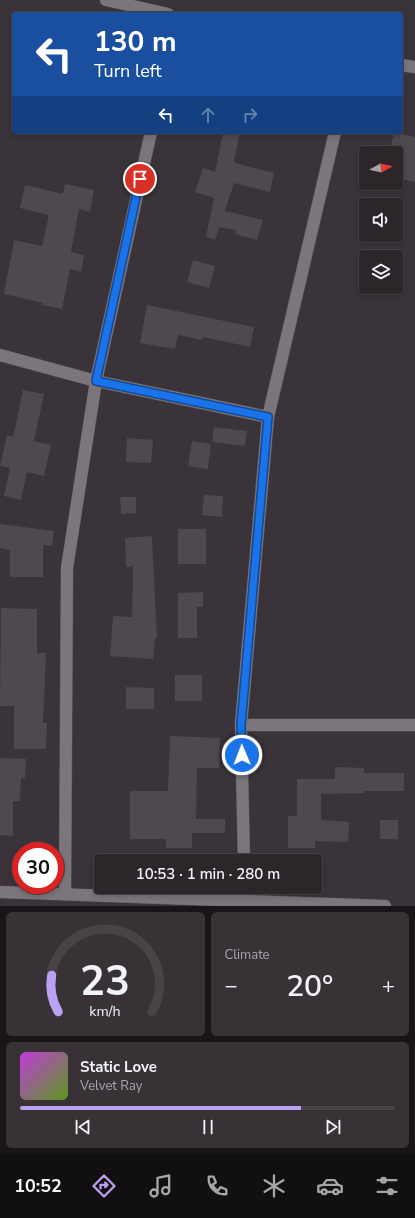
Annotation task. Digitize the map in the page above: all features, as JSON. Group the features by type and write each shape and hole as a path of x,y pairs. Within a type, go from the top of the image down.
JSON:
{"street":[{"path":"106,0 159,12"},
{"path":"403,65 415,67"},
{"path":"65,894 67,568 96,381 150,134"},
{"path":"244,854 241,725 268,417 335,134"},
{"path":"0,355 96,381 268,417"},
{"path":"241,725 415,725"},
{"path":"0,892 245,903 385,906"}],"building":[{"path":"223,134 240,134 234,161 236,162 235,163 274,173 270,192 234,183 225,211 263,220 257,240 235,234 236,230 219,227 215,240 206,237 214,198 195,192 203,168 215,172"},
{"path":"394,134 402,134 415,137 415,182 403,179 403,146 391,146"},
{"path":"65,184 94,190 90,212 79,209 71,252 84,255 81,272 70,269 62,309 4,294 14,240 42,246 49,215 20,208 25,185 63,194"},
{"path":"193,260 215,266 209,288 187,282"},
{"path":"147,305 254,327 250,347 203,337 202,340 178,335 175,349 140,343"},
{"path":"23,390 44,394 34,441 51,445 44,476 27,472 21,500 4,496 10,468 0,466 7,435 13,437"},
{"path":"214,427 247,431 245,446 212,442"},
{"path":"127,438 153,440 151,463 126,462"},
{"path":"192,441 211,444 208,469 188,466"},
{"path":"204,495 223,496 222,517 202,515"},
{"path":"120,497 136,497 136,513 121,514"},
{"path":"0,524 54,531 52,546 43,545 43,577 10,577 10,550 0,548"},
{"path":"178,529 206,529 206,564 178,564"},
{"path":"152,536 157,638 155,638 153,659 110,656 113,616 132,617 133,566 126,567 125,538"},
{"path":"203,592 203,607 197,607 197,638 178,638 178,593"},
{"path":"1,608 37,609 37,653 46,653 43,723 47,723 46,749 14,749 14,706 0,706"},
{"path":"175,675 202,675 202,701 175,701"},
{"path":"126,687 154,688 154,709 126,709"},
{"path":"170,736 220,738 219,768 197,768 196,819 225,819 225,833 192,833 192,848 166,848 166,839 130,839 130,791 168,791"},
{"path":"0,758 26,759 25,778 21,778 20,801 13,801 13,836 0,835"},
{"path":"335,767 364,768 364,773 404,773 404,791 364,791 364,793 321,794 321,820 349,822 348,842 315,841 315,848 288,848 288,816 297,816 297,779 335,779"},
{"path":"380,820 398,820 398,839 380,839"}],"route":[{"path":"140,179 96,381 268,417 241,725 242,755"}]}
